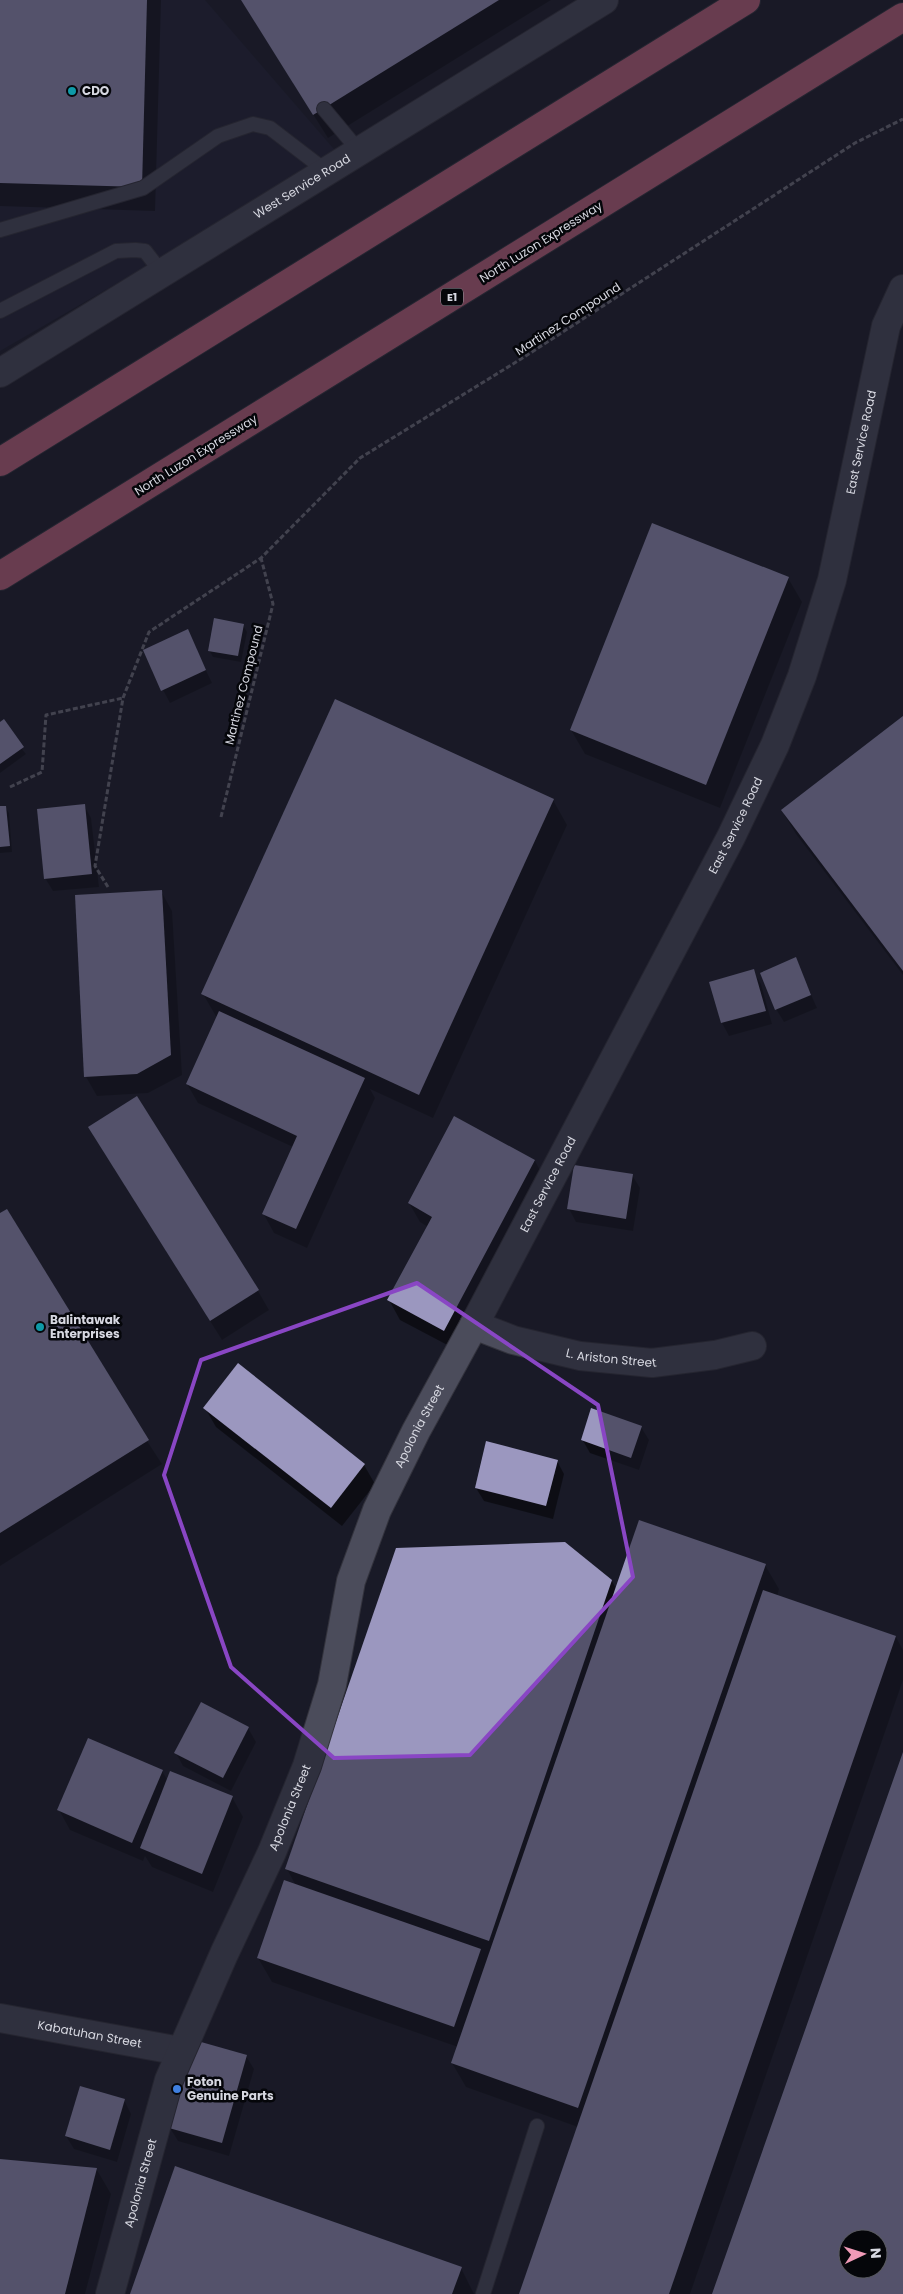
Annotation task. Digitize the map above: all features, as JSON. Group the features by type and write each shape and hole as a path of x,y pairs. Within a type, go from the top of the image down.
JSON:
{"highway":[{"path":"0,462 746,0"},
{"name":"North Luzon Expressway","path":"0,576 903,17"}],"main road":[{"name":"West Service Road","path":"0,373 604,0"},
{"name":"East Service Road","path":"474,1325 731,837 775,745 802,676 832,580 886,326 903,290"},
{"name":"L. Ariston Street","path":"474,1325 513,1340 580,1356 652,1363 715,1356 752,1346"},
{"name":"Apolonia Street","path":"110,2294 168,2080 272,1852 307,1766 332,1685 351,1581 377,1510 416,1431 474,1325"},
{"name":"Kabatuhan Street","path":"0,2018 180,2051"}],"lane":[{"path":"324,108 358,151"},
{"path":"0,230 143,188 218,136 253,124 270,128 326,171"},
{"path":"0,310 116,252 145,251 162,273"},
{"path":"483,2294 537,2126"}],"path":[{"name":"Martinez Compound","path":"108,887 95,866 123,698 149,632 262,558 360,458 521,360 855,143 903,119"},
{"name":"Martinez Compound","path":"221,816 273,604 262,558"},
{"path":"10,787 42,772 46,715 123,698"}],"highlighted area":[{"path":"417,1283 598,1405 633,1577 470,1755 334,1758 231,1667 164,1475 201,1360"}],"shaded area":[{"path":"0,0 205,0 339,155 0,351"}],"building":[{"name":"CDO","path":"0,0 147,0 142,187 0,183"},
{"path":"241,0 499,0 313,115"},
{"path":"652,523 789,577 706,785 570,730"},
{"path":"214,618 244,624 238,656 208,651"},
{"path":"188,629 206,670 161,691 143,650"},
{"path":"335,699 554,799 419,1095 201,994"},
{"path":"903,716 903,971 781,810"},
{"path":"4,719 24,747 0,764 0,722"},
{"path":"85,804 92,874 44,879 37,809"},
{"path":"0,806 6,806 10,846 0,847"},
{"path":"162,890 171,1055 137,1074 84,1077 75,895"},
{"path":"796,957 811,995 775,1010 760,973"},
{"path":"754,969 766,1011 721,1023 709,982"},
{"path":"219,1011 365,1078 296,1229 262,1214 297,1136 186,1084"},
{"path":"137,1096 259,1290 210,1321 88,1127"},
{"path":"454,1116 535,1160 444,1331 387,1300 432,1217 408,1203"},
{"path":"574,1165 633,1174 626,1219 567,1209"},
{"name":"Balintawak Enterprises","path":"7,1209 149,1440 0,1533 0,1213"},
{"path":"238,1363 365,1464 331,1508 203,1408"},
{"path":"591,1408 642,1426 631,1458 581,1440"},
{"path":"486,1441 558,1460 546,1506 475,1488"},
{"path":"639,1520 766,1564 578,2108 451,2063"},
{"path":"565,1542 612,1580 489,1941 285,1869 396,1548"},
{"path":"763,1590 896,1636 669,2294 519,2294"},
{"path":"201,1702 249,1727 223,1778 174,1753"},
{"path":"88,1738 163,1770 132,1843 57,1810"},
{"path":"903,1752 903,2294 712,2294"},
{"path":"170,1771 233,1796 202,1874 140,1848"},
{"path":"284,1880 481,1949 454,2027 257,1958"},
{"path":"194,2040 247,2055 222,2143 169,2128"},
{"path":"80,2086 125,2099 110,2150 65,2136"},
{"path":"0,2159 97,2168 65,2294 0,2294"},
{"path":"175,2166 462,2267 452,2294 130,2294"}],"place":[{"name":"CDO","path":"72,91"},
{"name":"Balintawak Enterprises","path":"40,1327"},
{"name":"Foton Genuine Parts","path":"177,2089"}]}
